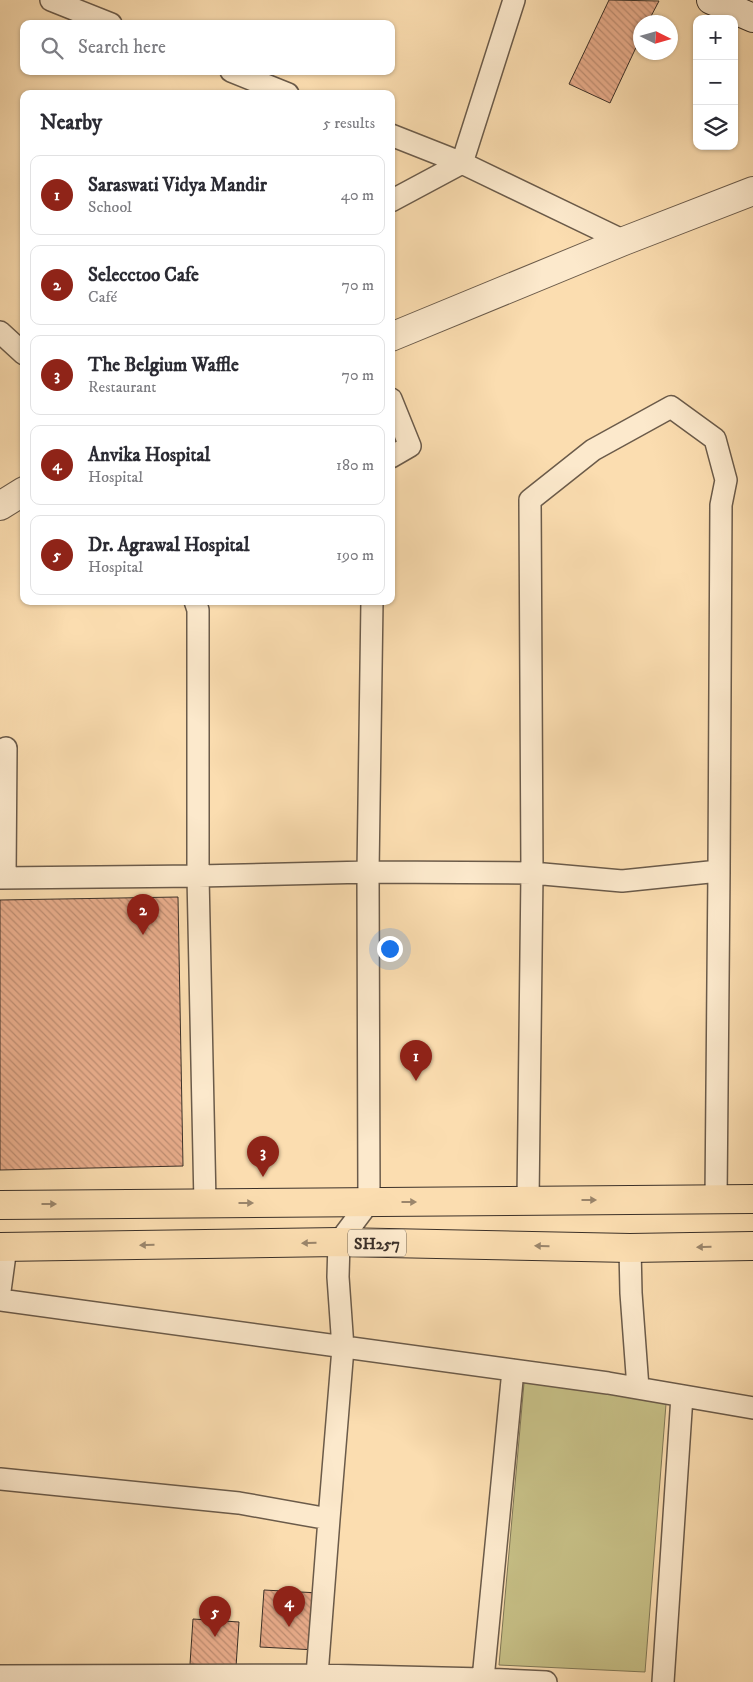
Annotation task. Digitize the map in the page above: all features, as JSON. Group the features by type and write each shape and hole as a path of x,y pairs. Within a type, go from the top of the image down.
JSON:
{"main road":[{"path":"0,1205 753,1199"},
{"name":"SH257","path":"3,1247 339,1242 630,1248 753,1246"}],"street":[{"path":"51,0 101,20"},
{"path":"395,199 462,163 514,0"},
{"path":"711,0 753,18"},
{"path":"241,75 278,90"},
{"path":"395,136 462,163 624,241"},
{"path":"395,335 624,241 753,191"},
{"path":"0,332 20,350"},
{"path":"528,1201 532,873 530,500 593,450 671,407 715,439 726,480 721,505 716,1199"},
{"path":"395,409 410,446 395,455"},
{"path":"0,506 20,494"},
{"path":"196,605 198,610 198,876 205,1203"},
{"path":"317,1676 343,1348 338,1277 339,1242 369,1202 368,872 372,605"},
{"path":"6,748 3,878 368,872 532,873 622,881 719,871"},
{"path":"0,1291 3,1247"},
{"path":"630,1248 631,1293 638,1388"},
{"path":"0,1300 513,1370 638,1388 753,1408"},
{"path":"483,1679 513,1370"},
{"path":"662,1682 682,1396"},
{"path":"0,1479 82,1489 239,1503 329,1519"},
{"path":"0,1676 317,1676 546,1682"}],"shaded area":[{"path":"525,1372 666,1404 645,1672 499,1665"}],"building":[{"path":"609,0 659,1 652,15 633,15 633,54 610,103 569,84"},
{"path":"178,897 183,1166 0,1170 0,900"},
{"path":"264,1590 319,1593 316,1650 260,1647"},
{"path":"193,1619 239,1622 236,1667 190,1664"}],"place":[{"name":"Selecctoo Cafe","path":"143,935"},
{"name":"Saraswati Vidya Mandir","path":"416,1081"},
{"name":"The Belgium Waffle","path":"263,1177"},
{"name":"Anvika Hospital","path":"289,1627"},
{"name":"Dr. Agrawal Hospital","path":"215,1637"}]}
